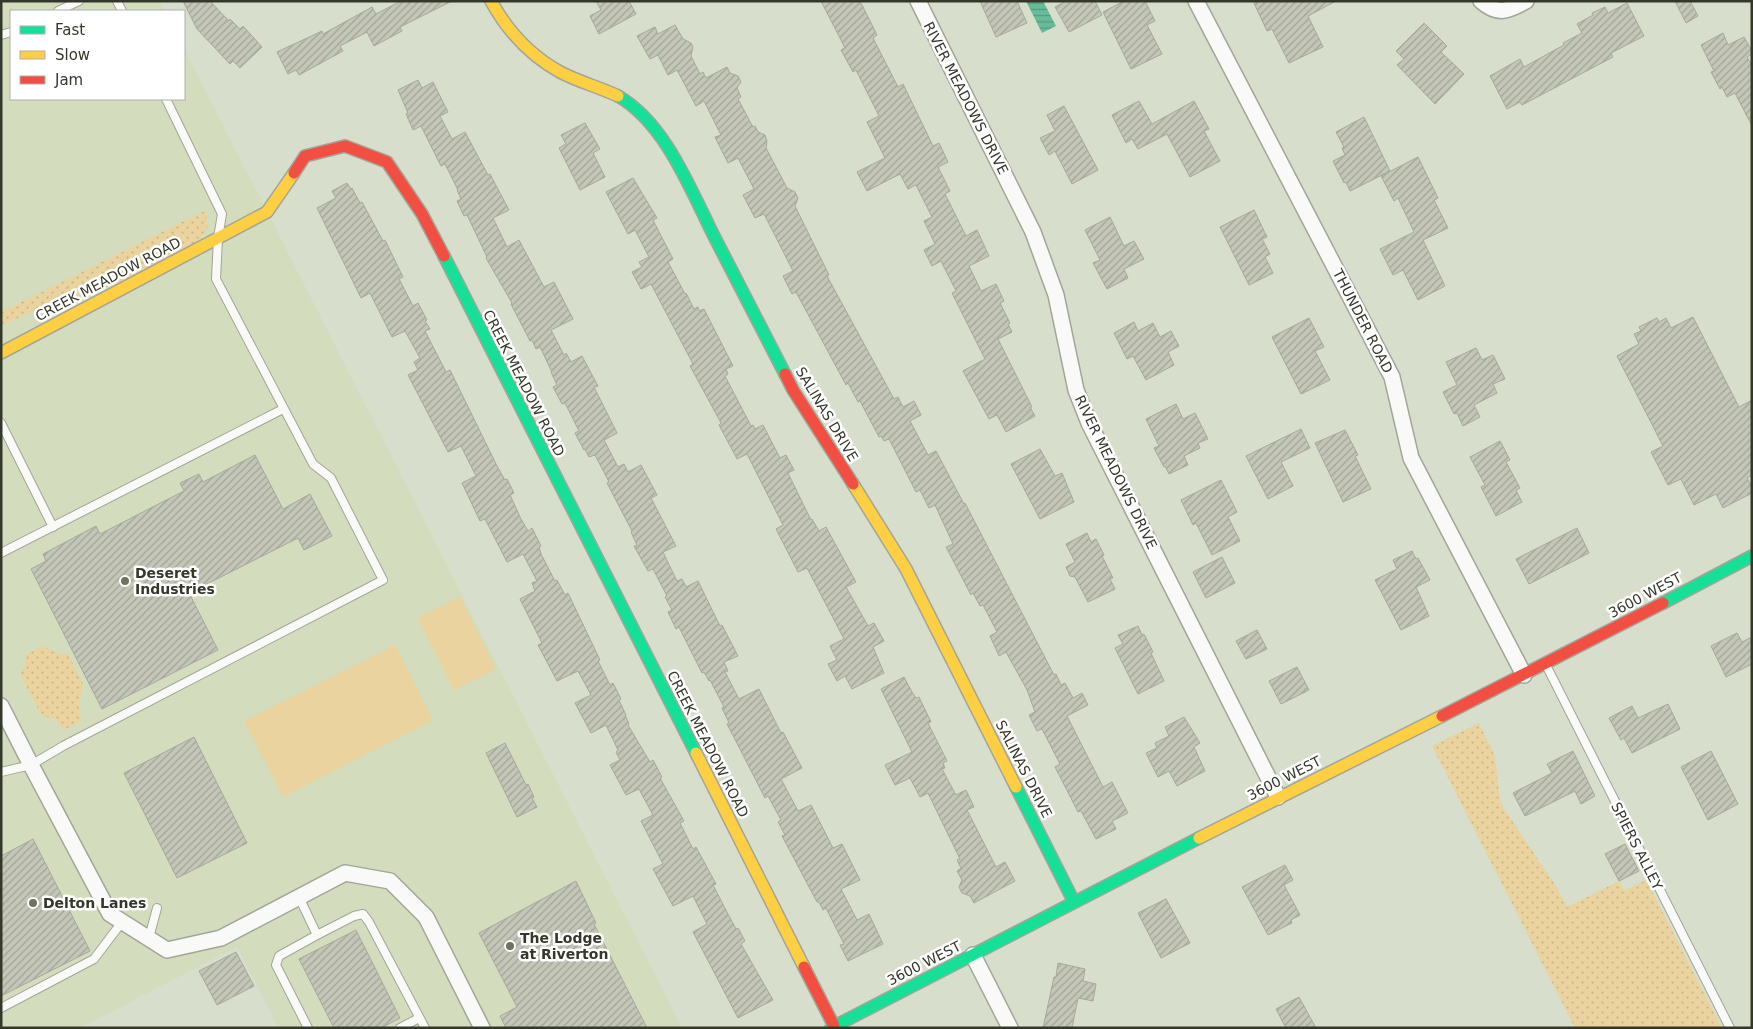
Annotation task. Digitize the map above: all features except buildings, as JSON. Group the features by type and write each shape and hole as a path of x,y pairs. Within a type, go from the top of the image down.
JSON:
{"street":[{"name":"SALINAS DRIVE","path":"491,1 512,33 531,51 560,72 597,86 628,102 653,126 672,154 793,390 906,569 1074,902"},
{"name":"RIVER MEADOWS DRIVE","path":"918,1 1033,232 1056,295 1076,390 1089,423 1278,797"},
{"name":"THUNDER ROAD","path":"1196,1 1392,377 1411,458 1524,675"},
{"path":"1481,1 1490,9 1500,11 1513,8 1526,1"},
{"name":"CREEK MEADOW ROAD","path":"1,353 267,212 305,156 345,146 387,162 422,214 840,1026"},
{"name":"3600 WEST","path":"840,1026 1074,902 1278,797 1524,675 1752,556"},
{"path":"1,706 110,914 167,950 221,938 345,873 390,881 426,917 482,1028"},
{"path":"973,955 1010,1028"}],"lane":[{"path":"60,10 79,1"},
{"path":"1,772 31,765 63,746 383,580 331,478 312,464 216,279 218,238 222,214 166,100"},
{"path":"1,553 283,409"},
{"path":"1,423 53,527"},
{"name":"SPIERS ALLEY","path":"1545,664 1730,1028"},
{"path":"299,897 317,935"},
{"path":"149,938 157,908"},
{"path":"308,1028 276,964 279,956 354,916 363,914 425,1028"},
{"path":"1,1008 94,959 122,922"},
{"path":"400,1028 419,1018"}],"shaded area":[{"path":"1,1 160,1 164,10 10,10 10,100 185,100 185,50 682,1028 279,1028 237,947 80,1028 1,1028"},
{"path":"1026,1 1043,1 1056,26 1042,33"},
{"path":"206,210 208,226 198,243 118,284 35,310 1,326 1,312"},
{"path":"460,597 496,669 454,690 417,618"},
{"path":"395,645 433,720 283,797 244,721"},
{"path":"43,646 59,654 68,654 84,686 79,703 82,721 64,730 55,719 42,716 20,675 25,664 26,654"},
{"path":"1479,723 1495,756 1500,801 1556,886 1567,907 1619,881 1624,891 1646,880 1722,1028 1575,1028 1432,746"}],"traffic: fast":[{"path":"618,96 635,108 651,124 664,142 688,182 785,374"},
{"path":"444,256 696,753"},
{"path":"1663,603 1752,556"},
{"path":"1016,787 1074,902"},
{"path":"831,1028 1199,838"}],"traffic: slow":[{"path":"491,1 512,32 549,66 567,76 618,96"},
{"path":"1,353 267,212 294,173"},
{"path":"853,484 906,569 1016,787"},
{"path":"1199,838 1442,716"},
{"path":"696,753 804,967"}],"traffic: jam":[{"path":"294,173 305,156 345,146 387,162 422,214 444,256"},
{"path":"785,374 793,390 853,484"},
{"path":"1442,716 1663,603"},
{"path":"804,967 834,1026"}],"place":[{"name":"Deseret Industries","path":"125,581"},
{"name":"Delton Lanes","path":"33,903"},
{"name":"The Lodge at Riverton","path":"510,946"}]}
